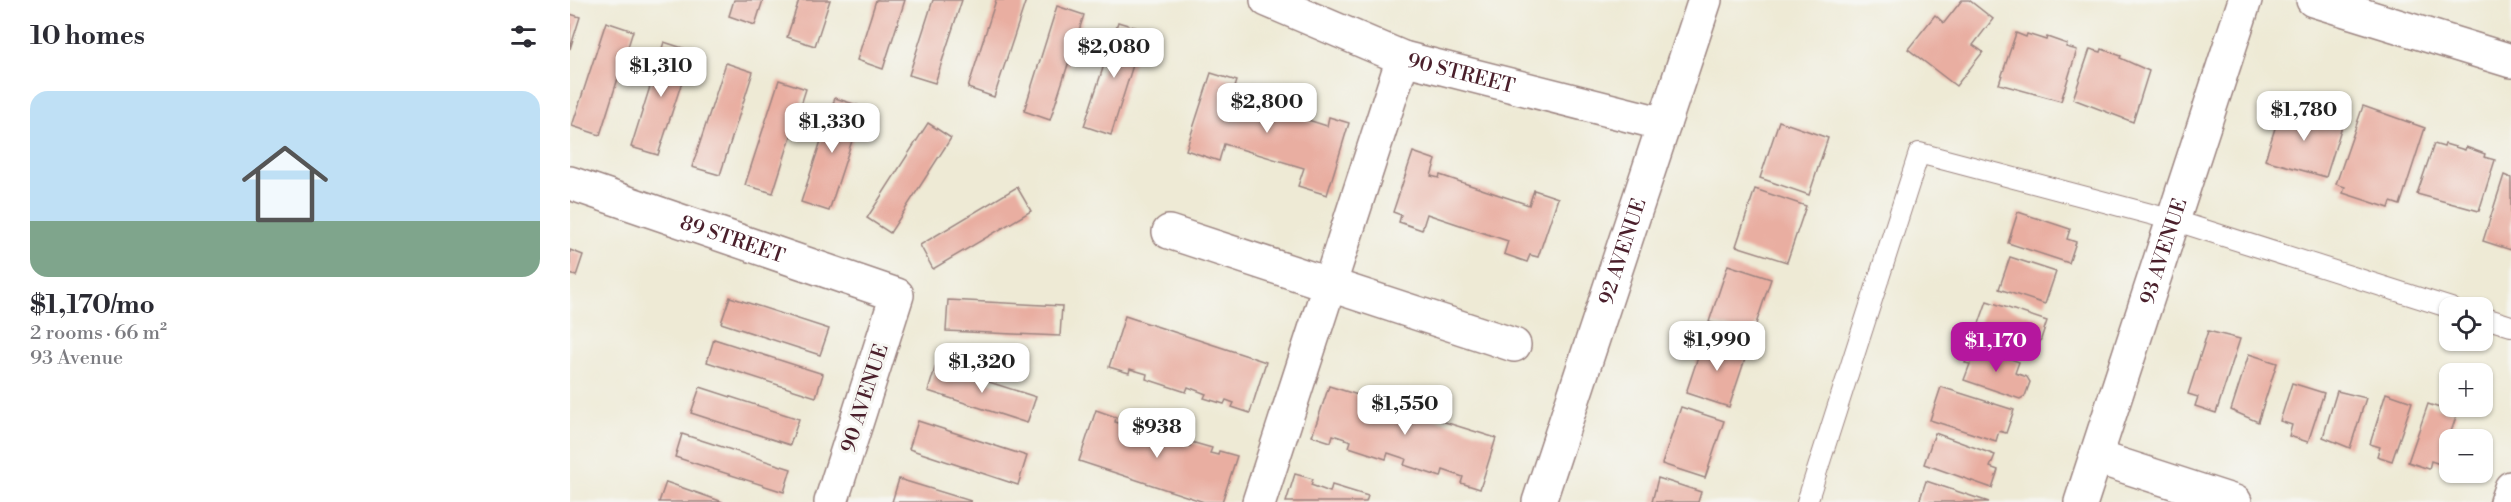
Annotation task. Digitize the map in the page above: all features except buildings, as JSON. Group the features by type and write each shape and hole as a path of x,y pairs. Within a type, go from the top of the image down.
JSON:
{"street":[{"name":"90 STREET","path":"1267,0 1403,58 1664,124"},
{"name":"92 AVENUE","path":"1539,502 1705,0"},
{"name":"93 AVENUE","path":"2081,502 2245,0"},
{"path":"2313,0 2511,61"},
{"path":"1259,502 1403,58"},
{"name":"89 STREET","path":"570,183 897,295"},
{"path":"1170,232 1514,345"},
{"name":"90 AVENUE","path":"831,502 897,295"},
{"path":"2096,457 2235,502"},
{"path":"2506,502 2511,488"}],"lane":[{"path":"1807,502 1919,153 2173,220 2439,304"},
{"path":"2493,321 2511,327"}]}
